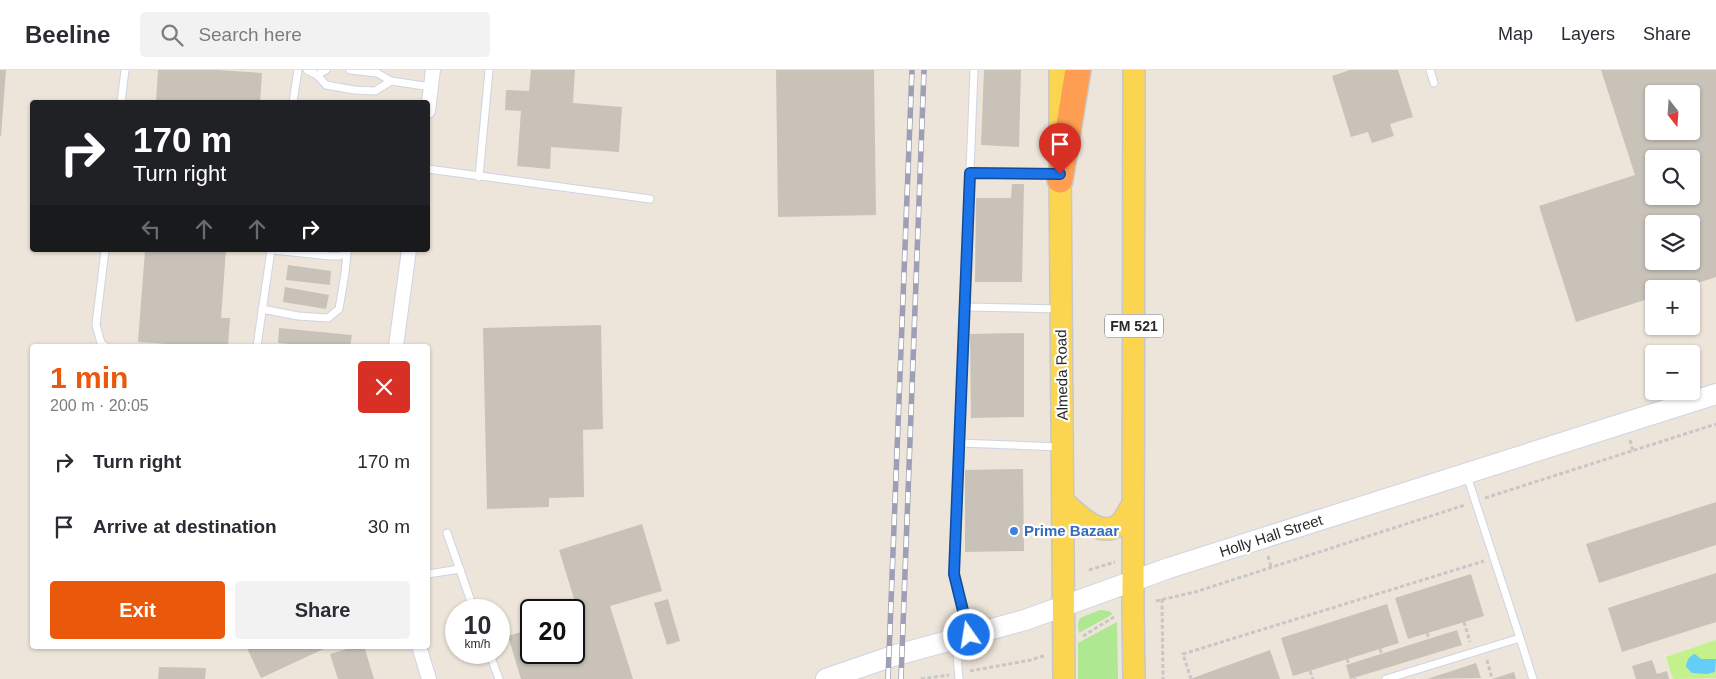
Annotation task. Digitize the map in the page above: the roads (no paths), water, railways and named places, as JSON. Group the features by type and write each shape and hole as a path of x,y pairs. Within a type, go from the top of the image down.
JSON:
{"highway":[{"path":"1060,177 1078,70"}],"main road":[{"name":"Almeda Road","path":"1060,70 1064,679"},
{"name":"FM 521","path":"1134,70 1134,679"},
{"path":"1063,501 1089,523 1099,528 1110,528 1120,524 1133,504"}],"street":[{"path":"429,100 433,70"},
{"path":"396,344 409,252"},
{"name":"Holly Hall Street","path":"832,678 893,656 1024,620 1133,581 1716,394"},
{"path":"420,649 429,679"}],"lane":[{"path":"121,100 125,70"},
{"path":"293,100 298,70"},
{"path":"307,70 317,74 326,85 354,90 375,91 391,81"},
{"path":"317,74 326,70"},
{"path":"350,70 377,73 391,81 431,87"},
{"path":"478,176 489,70"},
{"path":"959,676 962,637 954,574 974,70"},
{"path":"1430,70 1434,83"},
{"path":"430,169 650,199"},
{"path":"970,173 1060,177"},
{"path":"103,344 96,325 105,252"},
{"path":"257,344 272,252"},
{"path":"291,252 339,256 345,252"},
{"path":"262,310 298,316 328,318 339,309 347,252"},
{"path":"965,307 1061,309"},
{"path":"960,443 1062,447"},
{"path":"1466,473 1533,679"},
{"path":"447,533 470,599"},
{"path":"430,574 460,569"},
{"path":"1386,679 1520,638"},
{"path":"493,664 499,679"}],"water":[{"path":"1695,654 1701,659 1716,659 1715,672 1707,674 1692,673 1686,667 1691,656"}],"railway":[{"path":"888,679 912,70"},
{"path":"901,679 924,70"}],"place":[{"name":"Prime Bazaar","path":"1014,531"}]}
